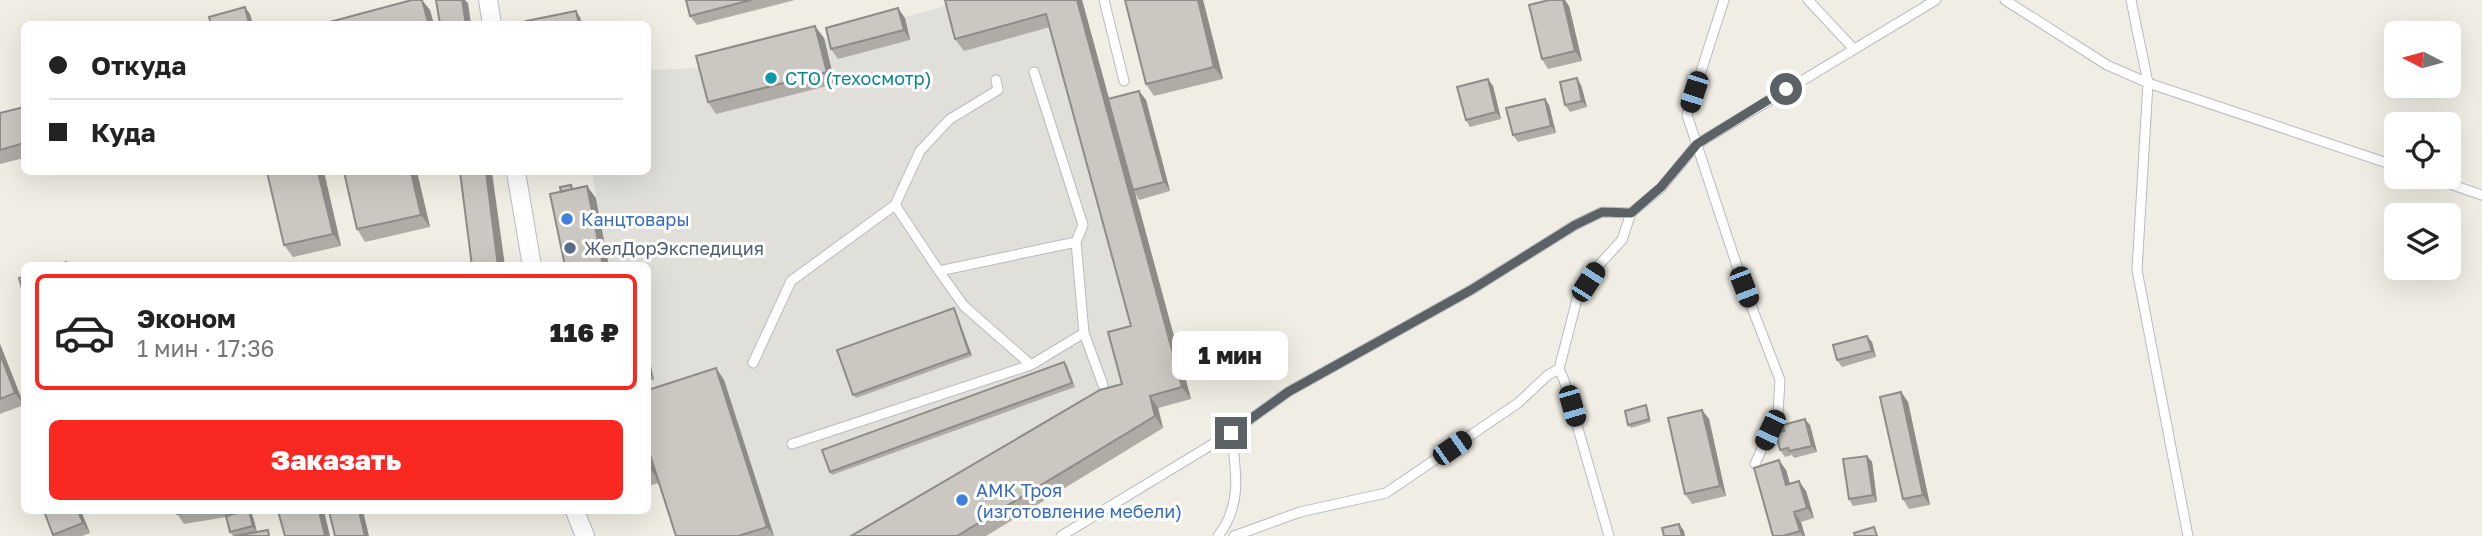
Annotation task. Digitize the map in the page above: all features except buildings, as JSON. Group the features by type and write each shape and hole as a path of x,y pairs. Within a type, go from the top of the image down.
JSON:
{"street":[{"path":"488,0 492,21"},
{"path":"517,175 531,262"},
{"path":"576,514 585,536"}],"lane":[{"path":"1104,0 1124,81"},
{"path":"1724,0 1687,115 1744,287 1780,380 1778,413 1755,464"},
{"path":"1808,0 1853,48"},
{"path":"1609,536 1559,369 1577,299 1599,265 1622,240 1631,213 1661,187 1697,144 1936,0"},
{"path":"2005,0 2107,65 2148,83 2384,162"},
{"path":"2131,0 2148,83 2137,270 2188,536"},
{"path":"1034,72 1083,225 1076,242 1084,333 1103,385"},
{"path":"752,363 791,281 895,205 920,151 950,119 998,90 996,79"},
{"path":"2461,188 2482,195"},
{"path":"895,205 964,306 1031,365"},
{"path":"1061,536 1231,433 1288,392 1471,290 1575,225 1602,212 1631,213"},
{"path":"939,271 1076,242"},
{"path":"792,444 1031,365 1084,333"},
{"path":"1231,433 1238,482 1234,502 1219,535 1233,536 1300,512 1386,494 1518,403 1548,375 1559,369"}],"shaded area":[{"path":"967,0 1082,0 1191,399 1159,408 1163,428 986,536 774,536 651,408 651,381 654,380 651,368 651,262 608,262 593,175 651,175 651,70 705,68"}],"place":[{"name":"СТО (техосмотр)","path":"771,78"},
{"name":"Канцтовары","path":"567,219"},
{"name":"ЖелДорЭкспедиция","path":"570,248"},
{"name":"АМК Троя (изготовление мебели)","path":"962,500"}],"route":[{"path":"1231,433 1288,392 1471,290 1575,225 1602,212 1631,213 1661,187 1697,144 1786,89"}]}
